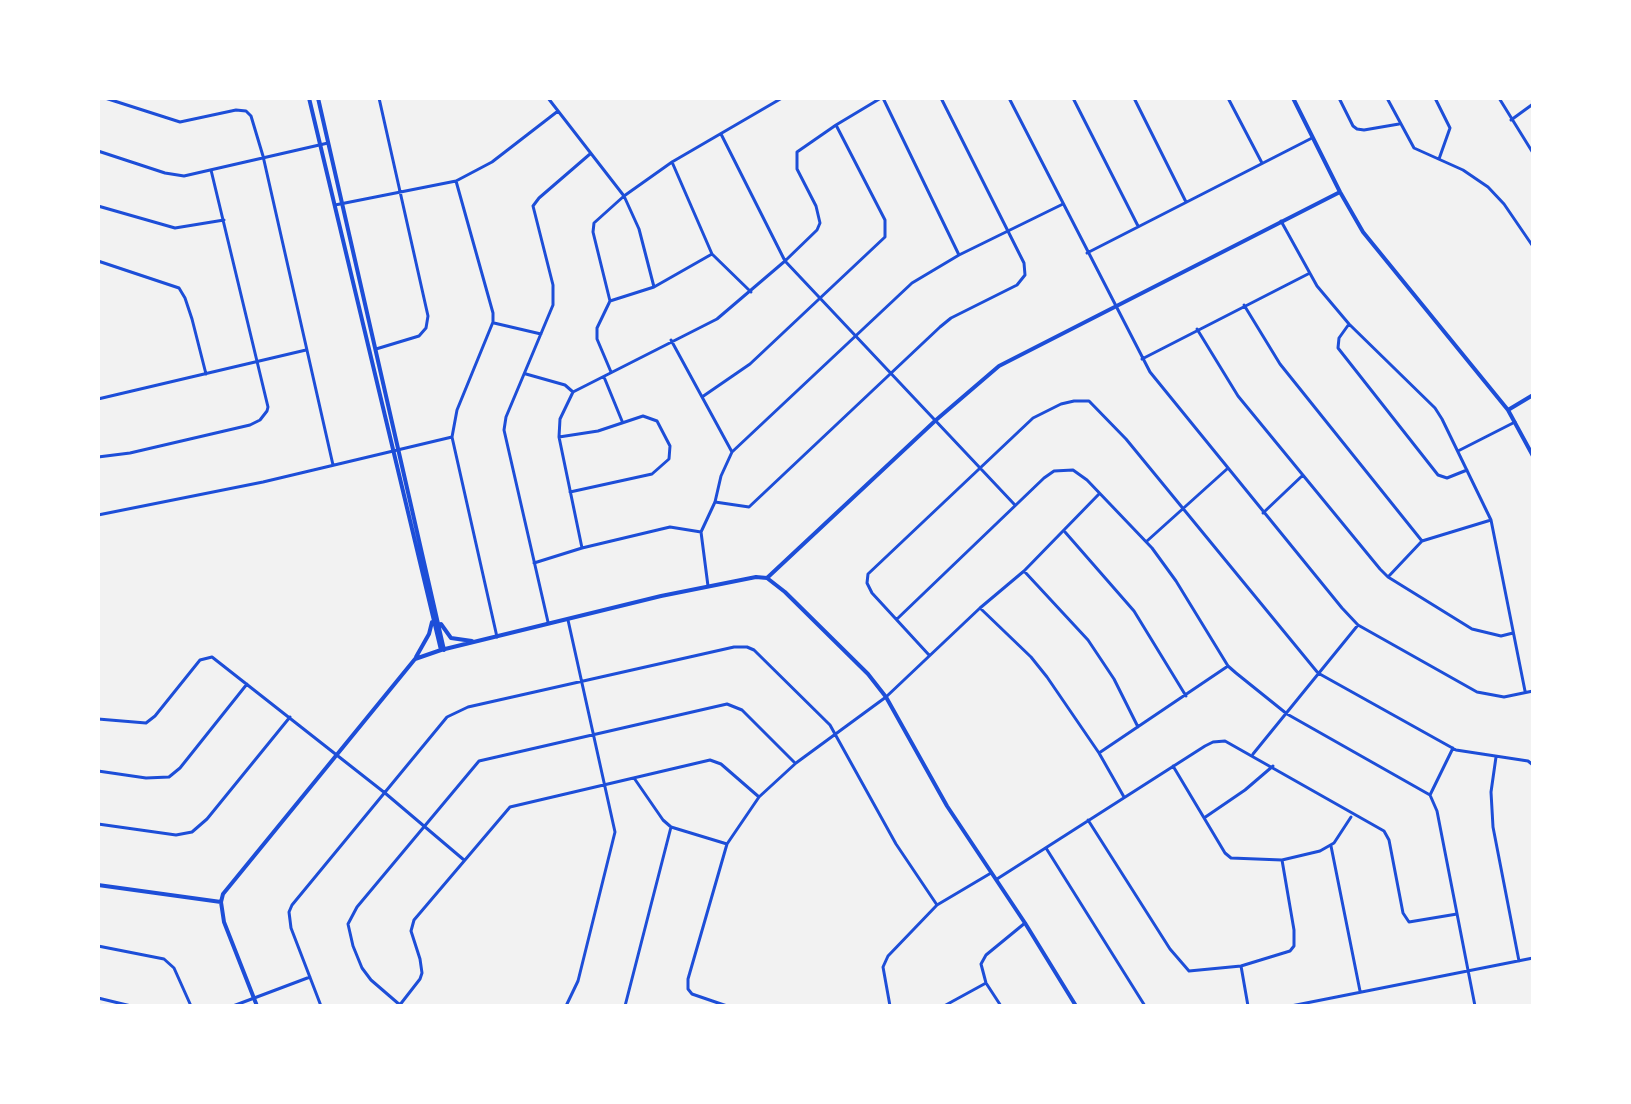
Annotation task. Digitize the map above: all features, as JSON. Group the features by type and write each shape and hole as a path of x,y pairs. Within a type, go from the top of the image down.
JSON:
{"street":[{"path":"105,98 180,122 236,110 246,111 255,125 333,465"},
{"path":"122,104 123,98"},
{"path":"309,98 396,449"},
{"path":"318,98 443,650"},
{"path":"375,350 419,336 428,323 379,98"},
{"path":"548,98 624,196 643,243 654,287"},
{"path":"611,372 599,348 597,328 610,301 593,227 597,219 672,162 782,98"},
{"path":"582,548 559,437 560,419 573,392 717,319 751,292 817,230 820,223 816,206 797,169 797,152 882,98 959,255"},
{"path":"715,502 749,507 951,318 1022,280 1027,270 941,98"},
{"path":"1009,98 1142,359 1263,513 1358,625 1477,692 1504,697 1533,691"},
{"path":"1073,98 1138,226"},
{"path":"1134,98 1186,202"},
{"path":"1228,98 1262,163"},
{"path":"1293,98 1340,192 1375,248 1508,410 1533,456"},
{"path":"1339,98 1357,129 1399,124"},
{"path":"1387,98 1414,148 1463,170 1488,187 1504,204 1532,245"},
{"path":"1435,98 1450,128 1439,159"},
{"path":"1499,98 1533,153"},
{"path":"1511,120 1533,104"},
{"path":"335,205 456,181 492,162 558,111"},
{"path":"702,397 750,364 885,237 885,220 836,125"},
{"path":"721,134 785,261 1015,506"},
{"path":"1087,253 1313,137"},
{"path":"98,151 165,173 184,176 328,143"},
{"path":"548,625 504,430 506,417 551,312 554,294 533,206 590,154"},
{"path":"672,162 712,254 751,292"},
{"path":"98,457 130,453 260,420 268,407 211,170"},
{"path":"456,181 493,322 457,410 452,437 497,637"},
{"path":"767,578 936,420 999,366 1340,192"},
{"path":"708,586 701,532 732,452 912,283 959,255 1063,204"},
{"path":"98,206 175,228 224,220"},
{"path":"1281,221 1308,274 1349,324 1435,408 1468,470 1491,520 1525,693"},
{"path":"610,301 654,287 712,254"},
{"path":"98,261 179,288 192,319 206,375"},
{"path":"1142,359 1308,274"},
{"path":"1244,305 1280,364 1422,541"},
{"path":"493,322 541,334"},
{"path":"1349,324 1337,342 1341,354 1438,475 1447,478 1468,470"},
{"path":"1197,329 1238,396 1388,577 1472,629 1501,636 1513,633"},
{"path":"671,340 732,452"},
{"path":"98,399 306,350"},
{"path":"526,374 565,385 573,392"},
{"path":"604,377 622,421"},
{"path":"1508,410 1533,395"},
{"path":"929,655 869,588 868,574 1033,418 1061,404 1089,401 1119,431 1318,673 1453,748 1528,761 1533,765"},
{"path":"559,437 598,431 643,416 657,421 670,446 669,459 652,474 570,492"},
{"path":"1458,451 1515,422"},
{"path":"98,515 135,510 452,437"},
{"path":"1147,541 1227,468"},
{"path":"897,619 1044,478 1061,470 1073,470 1080,474 1147,541 1176,581 1228,666 1287,714 1430,795 1437,811 1475,1006"},
{"path":"1263,513 1303,475"},
{"path":"727,1006 692,994 688,983 727,844 759,797 796,763 886,697 1065,532 1099,494"},
{"path":"1388,577 1422,541 1491,520"},
{"path":"534,563 670,527 701,532"},
{"path":"1065,532 1134,611 1186,696"},
{"path":"1024,571 1088,640 1114,679 1138,727"},
{"path":"415,659 708,586 756,577 767,578 868,674 886,697 947,806 1076,1006"},
{"path":"980,608 1031,657 1099,753 1124,797"},
{"path":"434,616 451,638 479,641"},
{"path":"257,1006 224,922 221,902 229,886 415,659 429,634 434,616"},
{"path":"566,1006 578,981 614,841 606,784 568,620"},
{"path":"1253,754 1358,625"},
{"path":"321,1006 291,928 289,912 296,899 453,712 734,647 754,650 823,717 896,844 937,905"},
{"path":"98,719 146,723 200,660 206,657 217,659 464,860"},
{"path":"1099,753 1228,666"},
{"path":"98,771 146,778 169,777 180,768 247,684"},
{"path":"759,797 713,760 510,807 414,920 411,931 422,973 400,1005 371,980 353,946 348,924 357,907 479,761 719,704 732,704 796,763"},
{"path":"98,824 176,835 192,832 207,819 290,717"},
{"path":"995,880 1218,740 1231,742 1253,754 1382,830 1388,836 1406,920 1418,922 1457,914"},
{"path":"1430,795 1453,748"},
{"path":"1496,757 1491,792 1493,827 1519,961"},
{"path":"1173,766 1225,853 1231,858 1282,860 1331,846 1352,815"},
{"path":"1204,818 1273,766"},
{"path":"634,777 671,827 727,844"},
{"path":"1088,820 1183,967 1199,972 1241,966 1290,951 1295,943 1282,860"},
{"path":"625,1006 671,827"},
{"path":"1331,846 1360,991"},
{"path":"1046,848 1145,1006"},
{"path":"890,1006 884,963 937,905 991,873"},
{"path":"98,885 221,902"},
{"path":"1001,1006 980,968 983,959 1025,923"},
{"path":"98,946 164,959 178,975 191,1006"},
{"path":"1291,1006 1533,958"},
{"path":"1241,966 1248,1006"},
{"path":"233,1006 310,977"},
{"path":"944,1006 986,983"},
{"path":"98,998 131,1006"}]}
